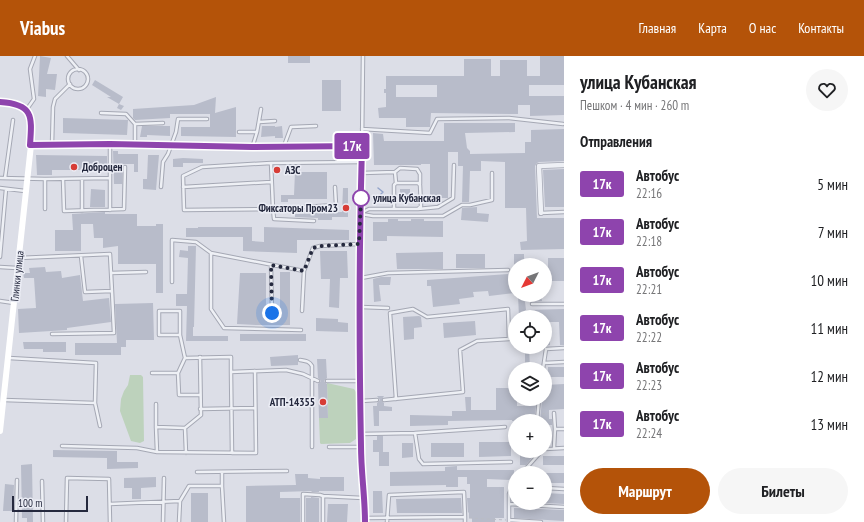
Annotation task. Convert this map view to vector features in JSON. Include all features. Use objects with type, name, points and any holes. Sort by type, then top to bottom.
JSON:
[{"type":"main road","points":[[0,102],[15,104],[26,110]]},
{"type":"main road","name":"Глинки улица","points":[[0,431],[30,145],[32,120],[26,110]]},
{"type":"main road","points":[[30,145],[110,144],[252,147],[362,146],[359,244],[361,402],[360,447],[365,520]]},
{"type":"street","points":[[541,213],[539,166],[564,165]]},
{"type":"lane","points":[[26,110],[34,99],[30,69],[35,56]]},
{"type":"lane","points":[[67,56],[79,70],[83,71],[87,76],[88,82],[81,89],[74,88],[70,84],[68,78],[71,73],[79,70]]},
{"type":"lane","points":[[362,56],[362,146]]},
{"type":"lane","points":[[52,145],[52,107],[54,99],[70,84]]},
{"type":"lane","points":[[252,147],[257,132],[261,109]]},
{"type":"lane","points":[[101,113],[126,114],[135,124],[135,145]]},
{"type":"lane","points":[[362,129],[430,133],[437,119],[510,118],[563,124]]},
{"type":"lane","points":[[161,187],[163,162],[168,154],[176,132],[178,119],[207,119]]},
{"type":"lane","points":[[5,178],[13,120]]},
{"type":"lane","points":[[259,122],[275,121]]},
{"type":"lane","points":[[135,124],[163,123]]},
{"type":"lane","points":[[284,147],[291,127],[316,126]]},
{"type":"lane","points":[[239,132],[257,132]]},
{"type":"lane","points":[[110,144],[110,210]]},
{"type":"lane","points":[[336,187],[336,205],[273,209],[184,210],[183,176],[202,168],[271,163],[361,162]]},
{"type":"lane","points":[[271,163],[274,219],[314,221]]},
{"type":"lane","points":[[360,214],[369,208],[418,209],[438,207],[453,198],[454,165]]},
{"type":"lane","points":[[63,179],[64,211],[124,209],[126,166]]},
{"type":"lane","points":[[362,173],[395,172],[400,168],[417,169],[420,174],[421,206],[418,209]]},
{"type":"lane","points":[[394,209],[394,185],[396,183],[395,172]]},
{"type":"lane","points":[[360,214],[368,216],[443,216],[462,205],[470,205],[492,200],[492,173]]},
{"type":"lane","points":[[0,178],[27,180],[110,178]]},
{"type":"lane","points":[[45,179],[45,209]]},
{"type":"lane","points":[[82,179],[82,211]]},
{"type":"lane","points":[[183,187],[271,182]]},
{"type":"lane","points":[[396,183],[418,183],[420,185]]},
{"type":"lane","points":[[0,188],[26,191]]},
{"type":"lane","points":[[0,257],[6,189]]},
{"type":"lane","points":[[541,213],[564,212]]},
{"type":"lane","points":[[172,282],[172,240],[196,242],[210,253],[304,271]]},
{"type":"lane","points":[[302,311],[304,271],[313,248],[320,246],[359,244]]},
{"type":"lane","points":[[210,253],[212,309],[224,328],[301,330]]},
{"type":"lane","points":[[19,258],[110,254],[114,333],[52,334]]},
{"type":"lane","points":[[81,256],[85,292],[112,290]]},
{"type":"lane","points":[[271,265],[272,313]]},
{"type":"lane","points":[[0,267],[18,268]]},
{"type":"lane","points":[[360,278],[388,273],[508,270]]},
{"type":"lane","points":[[111,273],[146,272]]},
{"type":"lane","points":[[0,301],[14,303]]},
{"type":"lane","points":[[532,304],[564,304]]},
{"type":"lane","points":[[360,307],[388,308]]},
{"type":"lane","points":[[384,400],[396,399],[463,392],[460,350],[477,341],[509,339],[508,309],[427,317],[413,309],[390,313],[396,399]]},
{"type":"lane","points":[[180,335],[159,335],[159,311],[180,311],[180,335],[185,358],[178,373],[179,395],[200,395]]},
{"type":"lane","points":[[544,362],[546,349],[564,348]]},
{"type":"lane","points":[[156,429],[156,427],[185,428],[200,416],[200,357]]},
{"type":"lane","points":[[185,358],[231,357],[232,453]]},
{"type":"lane","points":[[8,358],[96,363],[95,403],[100,426]]},
{"type":"lane","points":[[300,360],[307,361],[312,366],[312,448]]},
{"type":"lane","points":[[552,363],[564,362]]},
{"type":"lane","points":[[231,372],[286,370],[303,374],[318,381]]},
{"type":"lane","points":[[62,446],[136,448],[157,452],[256,453],[255,372]]},
{"type":"lane","points":[[152,373],[178,373]]},
{"type":"lane","points":[[327,381],[360,381]]},
{"type":"lane","points":[[4,400],[95,403]]},
{"type":"lane","points":[[361,402],[377,400]]},
{"type":"lane","points":[[156,404],[157,452]]},
{"type":"lane","points":[[537,414],[538,406]]},
{"type":"lane","points":[[200,409],[255,408]]},
{"type":"lane","points":[[554,413],[554,448],[564,448]]},
{"type":"lane","points":[[361,434],[415,433],[505,427]]},
{"type":"lane","points":[[185,428],[186,453]]},
{"type":"lane","points":[[554,429],[564,429]]},
{"type":"lane","points":[[415,433],[419,459],[423,464],[510,462]]},
{"type":"lane","points":[[329,447],[360,447]]},
{"type":"lane","points":[[528,466],[535,458]]},
{"type":"lane","points":[[197,472],[287,471]]},
{"type":"lane","points":[[222,472],[224,522]]},
{"type":"lane","points":[[66,522],[67,478],[109,479],[110,522]]},
{"type":"lane","points":[[163,522],[164,478]]},
{"type":"lane","points":[[16,480],[16,522]]},
{"type":"lane","points":[[42,481],[43,522]]},
{"type":"lane","points":[[179,522],[180,501],[188,486],[222,486]]},
{"type":"lane","points":[[552,488],[564,489]]},
{"type":"lane","points":[[387,522],[389,495],[464,492],[465,522]]},
{"type":"lane","points":[[303,522],[303,494],[364,499]]},
{"type":"lane","points":[[323,496],[323,522]]},
{"type":"lane","points":[[110,504],[180,501]]},
{"type":"lane","points":[[552,506],[564,507]]},
{"type":"lane","points":[[509,510],[509,521],[541,522]]},
{"type":"lane","points":[[365,520],[387,518],[465,517]]},
{"type":"path","points":[[537,414],[554,413]]},
{"type":"path","points":[[465,517],[509,521]]},
{"type":"green space","points":[[130,375],[141,375],[143,377],[144,441],[140,443],[131,441],[120,411],[121,399],[128,385]]},
{"type":"green space","points":[[327,383],[354,389],[356,392],[356,439],[350,443],[320,443],[319,418],[328,418]]},
{"type":"building","points":[[40,56],[51,58],[47,74],[57,74],[55,90],[46,89],[46,97],[38,96]]},
{"type":"building","points":[[288,56],[310,56],[310,63],[288,63]]},
{"type":"building","points":[[540,56],[564,56],[564,85],[529,85],[529,96],[564,96],[564,115],[530,116],[530,105],[518,105],[518,114],[431,113],[430,127],[406,127],[406,118],[379,118],[378,108],[386,107],[386,93],[384,93],[384,89],[386,89],[386,76],[464,76],[464,59],[491,59],[491,76],[500,76],[500,60],[527,60],[527,76],[540,76]],"holes":[[[396,85],[437,85],[437,97],[396,97]]]},
{"type":"building","points":[[95,80],[123,97],[119,104],[92,85]]},
{"type":"building","points":[[322,80],[341,80],[341,111],[322,111]]},
{"type":"building","points":[[216,97],[215,113],[236,107],[236,137],[181,136],[181,127],[210,127],[210,114],[170,114],[170,118],[135,120],[133,118],[133,109],[194,105]]},
{"type":"building","points":[[119,104],[124,106],[121,110],[117,108]]},
{"type":"building","points":[[63,118],[128,120],[127,135],[63,133]]},
{"type":"building","points":[[444,123],[515,123],[515,132],[465,133],[467,148],[470,151],[470,154],[525,153],[525,142],[531,142],[531,130],[564,129],[564,161],[539,162],[535,166],[537,218],[564,218],[564,249],[521,250],[520,242],[527,241],[526,208],[505,208],[505,162],[481,161],[481,171],[470,171],[469,202],[462,202],[463,166],[458,166],[458,152],[448,152],[448,198],[430,198],[430,164],[374,165],[373,133],[383,134],[384,141],[444,141]]},
{"type":"building","points":[[142,126],[170,126],[170,136],[147,135],[147,137],[140,137]]},
{"type":"building","points":[[262,126],[282,126],[283,138],[275,138],[275,136],[261,137]]},
{"type":"building","points":[[113,151],[118,151],[118,154],[138,154],[138,172],[134,172],[134,164],[123,164],[122,184],[114,184]]},
{"type":"building","points":[[36,155],[107,156],[107,170],[52,170],[52,175],[37,175]]},
{"type":"building","points":[[148,155],[159,155],[156,190],[143,189],[143,179],[147,179]]},
{"type":"building","points":[[173,159],[203,159],[203,163],[183,163],[183,167],[173,167]]},
{"type":"building","points":[[564,169],[564,207],[545,207],[543,170]]},
{"type":"building","points":[[295,172],[327,172],[327,199],[288,199],[288,202],[281,202],[281,195],[294,195]]},
{"type":"building","points":[[343,188],[348,188],[348,217],[332,217],[332,220],[318,220],[318,218],[295,217],[295,214],[342,212]]},
{"type":"building","points":[[91,189],[105,190],[105,207],[90,207]]},
{"type":"building","points":[[400,189],[410,189],[410,199],[400,199]]},
{"type":"building","points":[[477,207],[477,213],[489,214],[488,222],[461,220],[462,208]]},
{"type":"building","points":[[105,212],[105,214],[137,214],[137,226],[156,226],[156,224],[163,224],[163,293],[156,293],[156,264],[118,264],[118,246],[103,248],[103,238],[94,238],[93,224],[81,224],[81,251],[55,251],[55,230],[73,230],[72,214]]},
{"type":"building","points":[[388,219],[398,219],[398,221],[424,219],[424,221],[443,221],[443,237],[387,236],[387,241],[373,241],[373,222],[388,222]]},
{"type":"building","points":[[252,227],[252,241],[264,242],[264,227],[349,230],[349,240],[297,240],[297,253],[243,251],[243,237],[186,237],[186,228]]},
{"type":"building","points":[[188,246],[196,246],[193,336],[228,336],[228,341],[186,341],[187,306],[176,306],[176,294],[187,294],[188,258],[179,257],[180,250],[188,251]]},
{"type":"building","points":[[320,251],[347,251],[348,278],[340,278],[339,308],[329,307],[330,279],[321,279]]},
{"type":"building","points":[[443,252],[443,269],[397,269],[396,253]]},
{"type":"building","points":[[456,254],[485,254],[485,268],[456,268]]},
{"type":"building","points":[[514,254],[524,254],[524,258],[514,258]]},
{"type":"building","points":[[552,258],[564,258],[564,281],[552,281]]},
{"type":"building","points":[[45,267],[46,272],[61,271],[62,278],[80,275],[83,301],[109,298],[111,322],[67,328],[67,330],[19,333],[18,309],[36,308],[34,278],[24,278],[23,273],[30,273],[29,268]]},
{"type":"building","points":[[280,272],[290,272],[290,325],[237,324],[240,273],[266,273],[266,319],[280,319]]},
{"type":"building","points":[[508,274],[508,294],[489,296],[488,291],[473,292],[474,297],[459,299],[460,304],[433,307],[431,286],[427,286],[427,280]]},
{"type":"building","points":[[391,277],[390,285],[379,285],[381,301],[374,302],[373,279]]},
{"type":"building","points":[[518,302],[525,302],[526,310],[519,310]]},
{"type":"building","points":[[153,303],[154,340],[126,340],[126,347],[121,347],[121,355],[75,355],[75,343],[117,343],[115,304]]},
{"type":"building","points":[[564,309],[564,345],[560,345],[559,322],[552,322],[552,310],[526,310]]},
{"type":"building","points":[[403,317],[421,317],[422,327],[414,328],[414,339],[404,340]]},
{"type":"building","points":[[316,318],[338,319],[338,322],[348,323],[348,332],[316,331]]},
{"type":"building","points":[[475,321],[476,335],[444,338],[443,323]]},
{"type":"building","points":[[240,334],[306,334],[306,341],[240,341]]},
{"type":"building","points":[[23,342],[66,342],[66,352],[43,352],[43,349],[24,349]]},
{"type":"building","points":[[525,354],[529,354],[530,362],[525,362]]},
{"type":"building","points":[[298,355],[298,365],[271,366],[270,357]]},
{"type":"building","points":[[317,359],[326,359],[327,378],[324,381],[327,384],[328,418],[319,418],[318,384],[321,381],[318,378]]},
{"type":"building","points":[[552,367],[564,367],[564,377],[552,377]]},
{"type":"building","points":[[564,384],[564,409],[549,410],[549,414],[541,414],[541,406],[552,406],[552,385]]},
{"type":"building","points":[[496,388],[508,388],[508,406],[536,406],[535,414],[508,414],[508,420],[448,421],[448,425],[410,426],[410,415],[452,416],[452,411],[466,411],[465,397],[471,397],[471,410],[496,410]]},
{"type":"building","points":[[377,396],[384,396],[382,401],[384,406],[392,407],[392,411],[379,411],[379,426],[374,426],[373,406],[377,406],[377,403],[380,400]]},
{"type":"building","points":[[377,436],[383,436],[383,452],[389,452],[389,466],[379,466],[379,452],[373,452],[373,440],[377,440]]},
{"type":"building","points":[[479,442],[508,442],[508,456],[479,457]]},
{"type":"building","points":[[402,443],[413,443],[413,457],[402,458]]},
{"type":"building","points":[[431,443],[464,443],[464,457],[431,457]]},
{"type":"building","points":[[53,450],[117,451],[117,462],[138,462],[138,468],[107,469],[107,458],[53,457]]},
{"type":"building","points":[[564,456],[564,465],[543,465],[543,458]]},
{"type":"building","points":[[520,458],[532,458],[526,465],[520,465]]},
{"type":"building","points":[[32,464],[33,522],[27,522],[27,518],[22,518],[21,465]]},
{"type":"building","points":[[457,466],[457,470],[508,470],[508,480],[487,479],[487,487],[504,487],[504,518],[495,518],[495,522],[472,522],[472,518],[469,518],[469,512],[468,513],[467,498],[470,498],[470,484],[467,484],[467,477],[458,477],[458,487],[446,487],[446,485],[390,486],[390,472],[445,471],[445,467]]},
{"type":"building","points":[[552,473],[564,473],[564,483],[552,483]]},
{"type":"building","points":[[295,474],[308,474],[308,478],[320,479],[320,477],[344,477],[344,491],[280,492],[280,498],[300,498],[300,522],[246,522],[246,486],[296,485]]},
{"type":"building","points":[[156,477],[156,487],[141,488],[141,499],[132,499],[132,488],[124,488],[124,478]]},
{"type":"building","points":[[5,484],[14,485],[13,511],[3,511]]},
{"type":"building","points":[[373,491],[382,491],[383,513],[373,513]]},
{"type":"building","points":[[191,493],[208,493],[208,522],[191,522]]},
{"type":"building","points":[[552,493],[564,494],[564,504],[552,503]]},
{"type":"building","points":[[306,498],[319,498],[319,522],[306,522]]},
{"type":"building","points":[[461,498],[462,513],[397,513],[396,499]]},
{"type":"building","points":[[328,504],[348,504],[347,522],[327,522]]},
{"type":"building","points":[[514,510],[564,510],[564,521],[514,518]]},
{"type":"waterway","points":[[378,188],[383,192],[381,194]]},
{"type":"bus line","name":"17к","points":[[0,102],[15,104],[26,110],[32,120],[30,145],[110,144],[252,147],[362,146],[359,244],[361,402],[360,447],[365,522]]},
{"type":"place","name":"Доброцен","points":[[74,167]]},
{"type":"place","name":"АЗС","points":[[277,170]]},
{"type":"place","name":"улица Кубанская","points":[[361,198]]},
{"type":"place","name":"Фиксаторы Пром23","points":[[346,208]]},
{"type":"place","name":"АТП-14355","points":[[323,402]]},
{"type":"route","points":[[272,313],[271,265],[304,271],[313,248],[320,246],[359,244],[361,198]]}]
